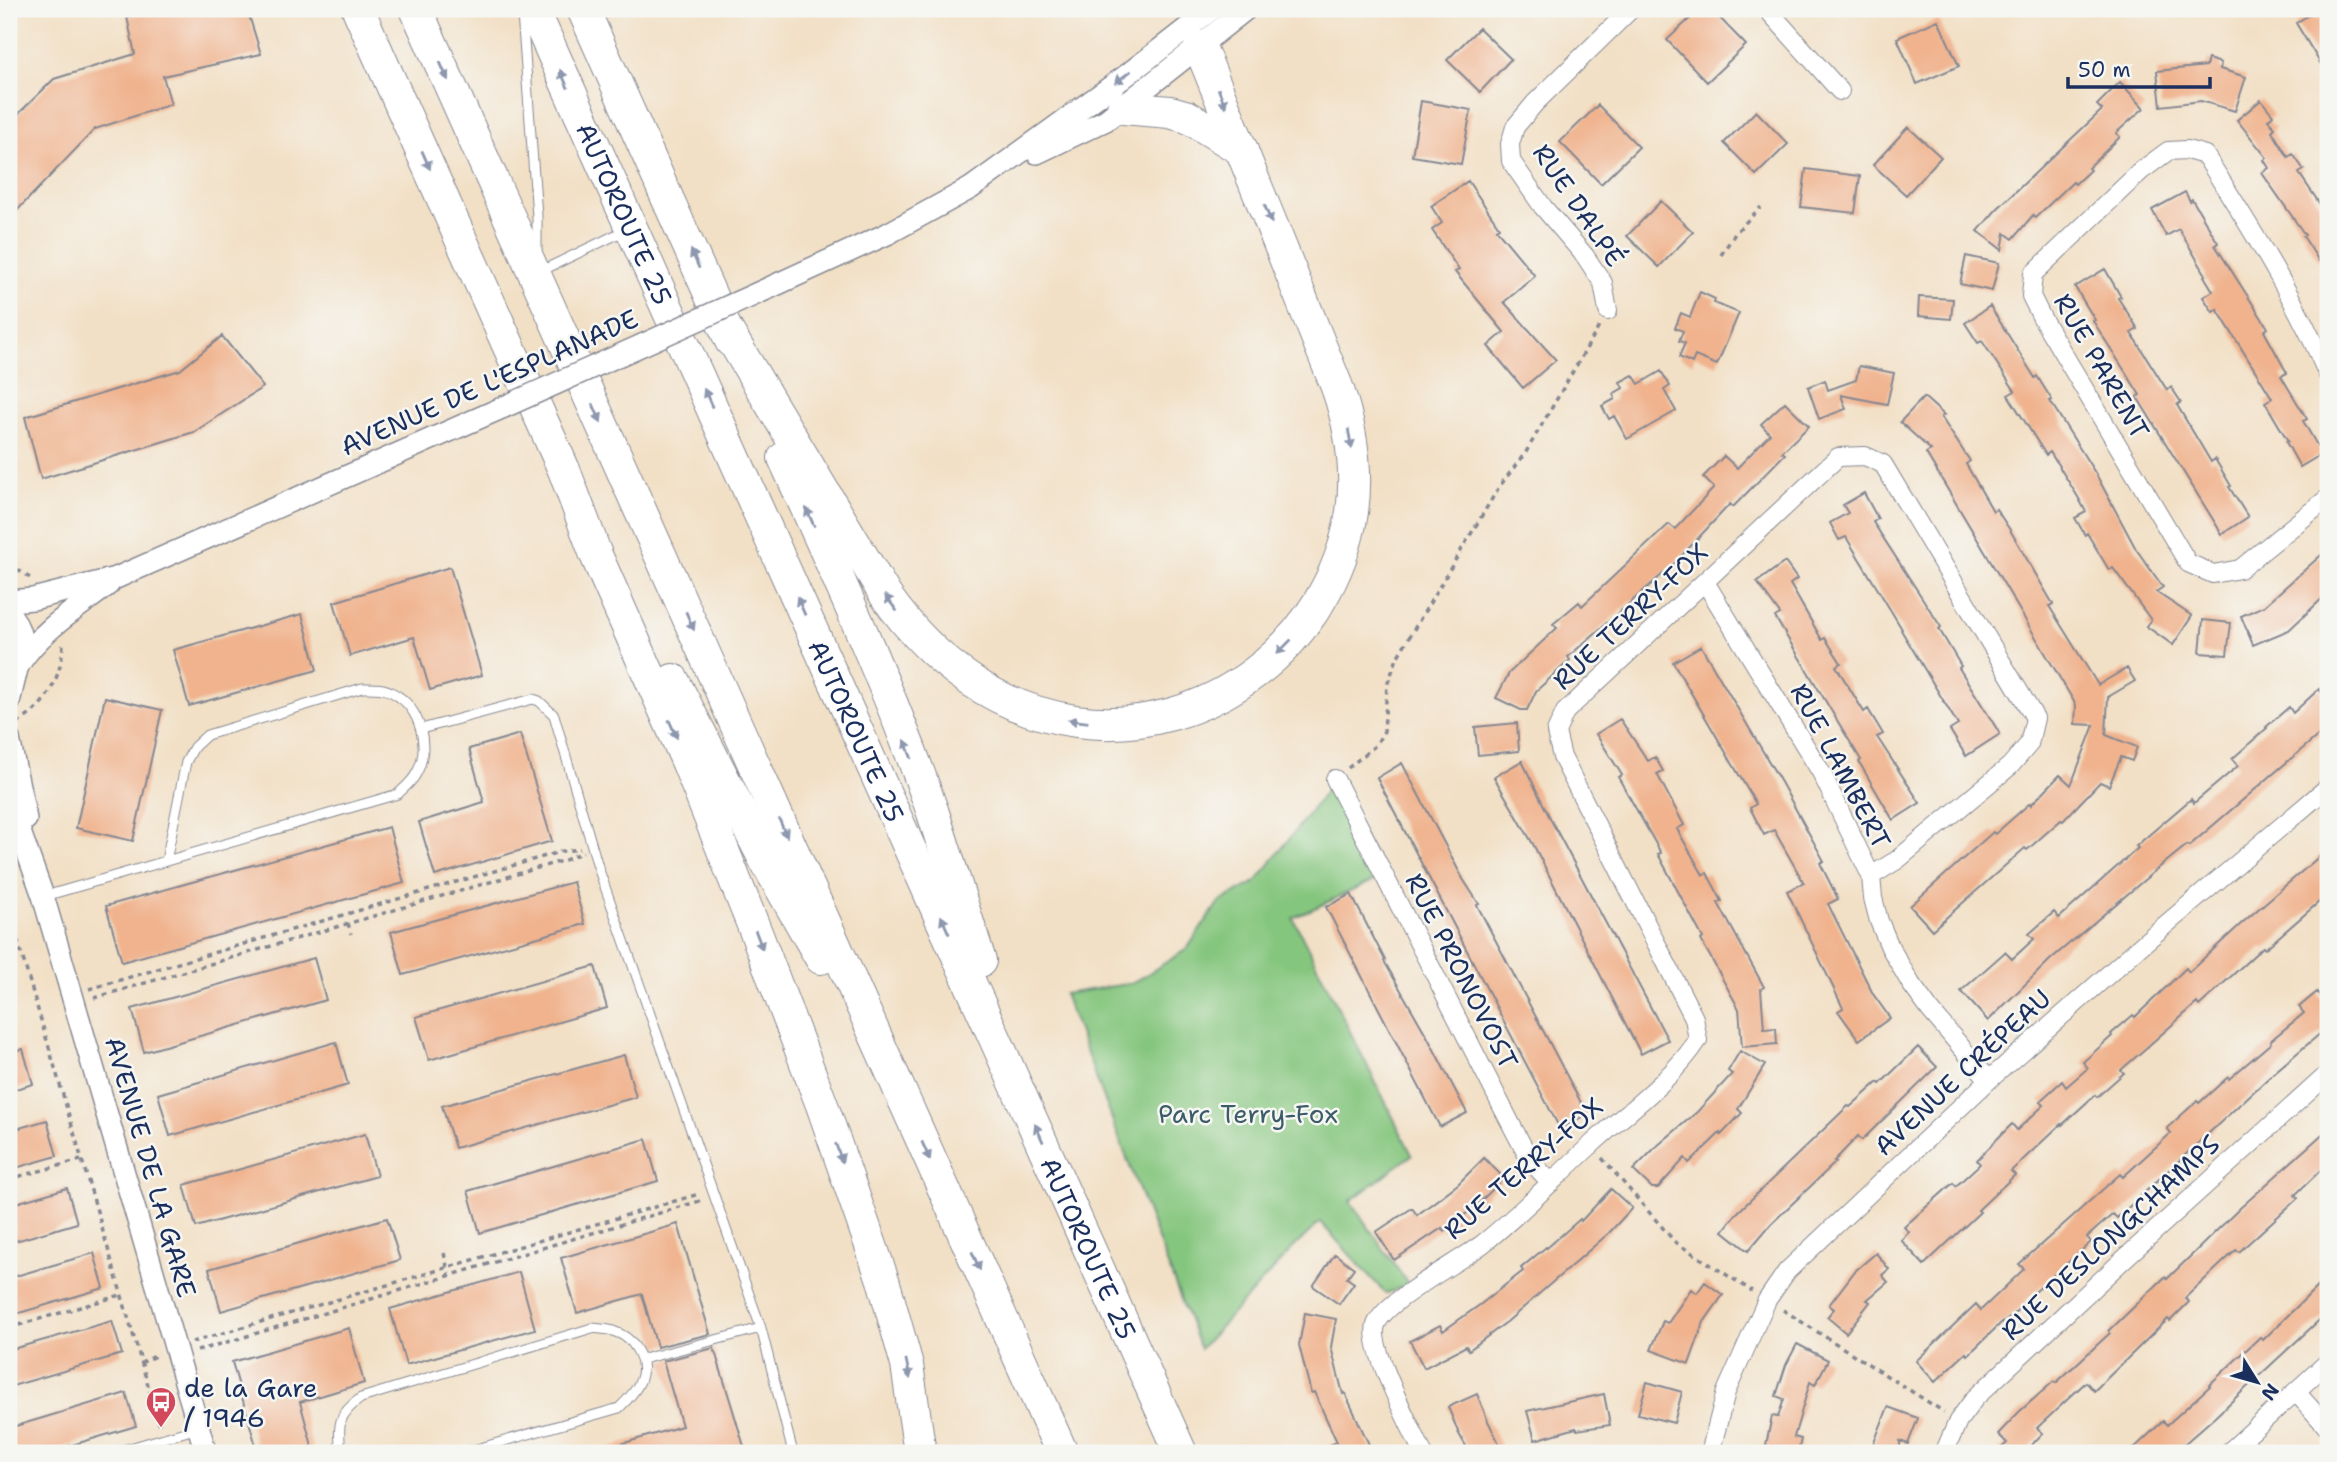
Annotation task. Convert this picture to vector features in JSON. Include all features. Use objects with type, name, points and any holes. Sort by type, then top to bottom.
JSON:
[{"type":"highway","points":[[358,9],[564,470],[596,555],[688,763],[731,868],[856,1198],[902,1342],[913,1391],[920,1453]]},
{"type":"highway","points":[[416,9],[1062,1453]]},
{"type":"highway","name":"AUTOROUTE 25","points":[[533,9],[1181,1453]]},
{"type":"highway","points":[[583,9],[837,575],[902,732],[932,813],[1023,1099]]},
{"type":"highway","points":[[722,322],[878,585],[907,625],[943,660],[972,682],[1022,708],[1053,717],[1085,722],[1115,722],[1145,720],[1178,712],[1211,700],[1248,679],[1296,635],[1317,607],[1331,580],[1342,552],[1352,512],[1353,461],[1342,400],[1193,27]]},
{"type":"highway","points":[[1123,107],[1180,114],[1242,150]]},
{"type":"highway","points":[[564,470],[608,550],[764,858],[905,1103]]},
{"type":"street","name":"AVENUE DE L'ESPLANADE","points":[[9,601],[33,599],[116,578],[887,234],[994,174],[1106,120],[1123,107],[1212,9]]},
{"type":"street","name":"AVENUE DE L'ESPLANADE","points":[[994,174],[1193,27],[1246,9]]},
{"type":"street","name":"RUE DALPÉ","points":[[1608,311],[1603,283],[1585,256],[1543,207],[1511,161],[1510,144],[1515,127],[1535,103],[1631,9]]},
{"type":"street","points":[[1767,9],[1840,91]]},
{"type":"street","name":"RUE PARENT","points":[[2328,375],[2276,270],[2205,155],[2187,150],[2168,151],[2141,171],[2033,274],[2031,296],[2042,318],[2188,563],[2213,575],[2240,569],[2328,498]]},
{"type":"street","name":"RUE TERRY-FOX","points":[[1423,1453],[1376,1349],[1376,1325],[1394,1302],[1484,1243],[1551,1184],[1684,1061],[1698,1040],[1694,1018],[1562,757],[1556,732],[1565,712],[1838,457],[1865,456],[1883,464],[2035,718],[2029,744],[2010,766],[1897,860],[1871,876]]},
{"type":"street","name":"AVENUE DE L'ESPLANADE","points":[[15,671],[29,650],[46,632],[116,578]]},
{"type":"street","name":"RUE LAMBERT","points":[[1705,582],[1821,772],[1871,876],[1879,921],[1911,984],[1989,1080]]},
{"type":"street","points":[[9,612],[23,642],[9,702]]},
{"type":"street","name":"AVENUE DE LA GARE","points":[[14,731],[43,896]]},
{"type":"street","name":"RUE PRONOVOST","points":[[1335,779],[1530,1160],[1551,1184]]},
{"type":"street","name":"AVENUE CRÉPEAU","points":[[1710,1453],[1726,1392],[1768,1300],[1787,1271],[1989,1080],[2144,943],[2328,787]]},
{"type":"street","name":"AVENUE DE LA GARE","points":[[9,801],[43,896],[206,1453]]},
{"type":"street","name":"RUE DESLONGCHAMPS","points":[[1944,1453],[1958,1421],[1975,1398],[2328,1074]]},
{"type":"street","points":[[2228,1453],[2328,1362]]},
{"type":"street","points":[[2296,1392],[2328,1427]]},
{"type":"lane","points":[[522,9],[537,216],[535,274],[631,228]]},
{"type":"lane","points":[[43,896],[398,794],[415,776],[424,747],[421,729],[415,716],[395,694],[379,688],[362,688],[207,735],[194,747],[186,762],[166,860]]},
{"type":"lane","points":[[421,729],[533,699],[540,701],[554,715],[598,870],[761,1328],[793,1453]]},
{"type":"lane","points":[[340,1453],[339,1427],[345,1409],[361,1398],[592,1328],[615,1332],[631,1342],[643,1359],[643,1373],[634,1393],[619,1408],[463,1453]]},
{"type":"lane","points":[[643,1359],[761,1328]]},
{"type":"lane","points":[[113,1453],[198,1428]]},
{"type":"path","points":[[1721,255],[1736,232],[1761,207]]},
{"type":"path","points":[[1335,779],[1376,745],[1384,731],[1387,685],[1398,656],[1499,487],[1526,452],[1608,311]]},
{"type":"path","points":[[9,564],[38,584]]},
{"type":"path","points":[[14,731],[37,709],[52,686],[62,660],[62,634]]},
{"type":"path","points":[[89,989],[562,850]]},
{"type":"path","points":[[92,999],[565,860]]},
{"type":"path","points":[[9,911],[161,1429]]},
{"type":"path","points":[[356,911],[359,920]]},
{"type":"path","points":[[348,923],[351,934]]},
{"type":"path","points":[[1591,1145],[1675,1242],[1754,1292]]},
{"type":"path","points":[[9,1179],[81,1160]]},
{"type":"path","points":[[192,1342],[692,1195]]},
{"type":"path","points":[[195,1351],[695,1203]]},
{"type":"path","points":[[444,1253],[450,1276]]},
{"type":"path","points":[[9,1328],[121,1295]]},
{"type":"path","points":[[1783,1310],[1958,1421]]},
{"type":"green space","name":"Parc Terry-Fox","points":[[1332,783],[1386,875],[1293,918],[1412,1155],[1350,1201],[1408,1284],[1386,1294],[1320,1222],[1200,1349],[1064,994],[1133,983],[1187,949],[1219,902],[1256,882]]},
{"type":"building","points":[[161,9],[247,9],[261,54],[163,76],[171,104],[95,129],[9,219],[9,123],[54,79],[135,54],[127,17]]},
{"type":"building","points":[[1700,9],[1711,9],[1746,45],[1707,82],[1667,40]]},
{"type":"building","points":[[2318,9],[2323,9],[2328,17],[2328,76],[2296,23]]},
{"type":"building","points":[[1938,20],[1959,66],[1917,84],[1897,38]]},
{"type":"building","points":[[1479,28],[1511,59],[1480,92],[1447,60]]},
{"type":"building","points":[[2208,59],[2221,63],[2220,69],[2246,77],[2235,111],[2201,101],[2161,106],[2157,71],[2206,66]]},
{"type":"building","points":[[2120,82],[2144,108],[2116,133],[2120,137],[2088,168],[2090,170],[2075,184],[2073,182],[2035,218],[2033,215],[2013,239],[2005,233],[2002,250],[1978,231],[1996,210],[2102,110],[2097,105]]},
{"type":"building","points":[[2261,100],[2273,115],[2268,120],[2275,128],[2272,131],[2288,157],[2293,154],[2304,170],[2299,173],[2328,216],[2328,255],[2319,261],[2303,236],[2305,235],[2262,173],[2269,168],[2264,160],[2267,158],[2237,120]]},
{"type":"building","points":[[1421,101],[1471,110],[1461,164],[1412,156]]},
{"type":"building","points":[[1598,105],[1639,147],[1601,184],[1560,142]]},
{"type":"building","points":[[1756,111],[1788,144],[1756,175],[1724,143]]},
{"type":"building","points":[[1908,127],[1941,157],[1906,195],[1873,165]]},
{"type":"building","points":[[1806,169],[1860,176],[1855,213],[1801,207]]},
{"type":"building","points":[[1468,181],[1499,227],[1496,229],[1535,276],[1504,302],[1556,360],[1523,388],[1488,346],[1504,332],[1455,272],[1459,270],[1432,230],[1442,223],[1431,206]]},
{"type":"building","points":[[2185,192],[2190,201],[2192,199],[2218,243],[2215,245],[2268,328],[2264,331],[2287,373],[2281,376],[2307,419],[2303,421],[2322,454],[2300,467],[2265,402],[2272,398],[2217,309],[2213,312],[2203,297],[2213,291],[2204,276],[2206,275],[2179,229],[2166,236],[2152,210]]},
{"type":"building","points":[[1661,201],[1693,232],[1659,267],[1627,236]]},
{"type":"building","points":[[1966,256],[1999,263],[1992,291],[1960,284]]},
{"type":"building","points":[[2105,269],[2121,297],[2118,298],[2138,329],[2131,333],[2167,390],[2171,387],[2181,402],[2177,405],[2211,462],[2215,459],[2248,517],[2222,534],[2137,397],[2140,395],[2093,321],[2095,320],[2075,287]]},
{"type":"building","points":[[1700,292],[1715,299],[1714,303],[1739,313],[1717,365],[1695,356],[1692,363],[1679,357],[1685,343],[1679,341],[1683,331],[1675,328],[1681,313],[1690,317]]},
{"type":"building","points":[[1919,297],[1953,299],[1951,319],[1918,316]]},
{"type":"building","points":[[1990,306],[2052,400],[2050,401],[2097,476],[2136,549],[2163,587],[2156,592],[2192,616],[2173,645],[2146,626],[2151,620],[2113,568],[2109,570],[2087,533],[2085,535],[2075,518],[2086,512],[2078,497],[2050,452],[2046,455],[2008,395],[2015,391],[1982,341],[1978,343],[1965,323]]},
{"type":"building","points":[[222,336],[263,387],[194,432],[41,479],[25,417],[180,370]]},
{"type":"building","points":[[1859,366],[1894,373],[1887,404],[1841,395],[1846,409],[1819,419],[1808,387],[1825,380],[1828,390],[1856,380]]},
{"type":"building","points":[[1661,371],[1670,386],[1664,390],[1676,411],[1627,439],[1614,416],[1609,419],[1602,406],[1615,399],[1613,394],[1623,388],[1620,382],[1633,375],[1639,384]]},
{"type":"building","points":[[1924,397],[1944,415],[1941,417],[1970,461],[1966,464],[1993,511],[1996,509],[2010,530],[2053,604],[2049,606],[2098,685],[2127,668],[2135,681],[2108,697],[2106,735],[2137,747],[2132,761],[2121,757],[2109,786],[2100,782],[2063,821],[2027,850],[2025,848],[1932,930],[1910,906],[1993,832],[1995,834],[2030,803],[2031,805],[2060,775],[2071,785],[2094,725],[2075,724],[2076,705],[1926,453],[1931,450],[1900,422]]},
{"type":"building","points":[[1785,402],[1809,426],[1782,452],[1785,454],[1733,507],[1730,504],[1672,566],[1568,657],[1570,660],[1536,691],[1527,710],[1521,710],[1496,698],[1509,673],[1557,628],[1553,624],[1579,602],[1582,606],[1669,524],[1675,529],[1714,488],[1703,477],[1724,456],[1737,468],[1770,434],[1761,424]]},
{"type":"building","points":[[1864,493],[1878,519],[1873,522],[1941,627],[1939,629],[1961,666],[1959,668],[2000,734],[1966,756],[1950,730],[1958,725],[1902,629],[1846,537],[1839,540],[1830,523],[1848,513],[1843,505]]},
{"type":"building","points":[[2328,549],[2328,593],[2289,630],[2253,645],[2241,616],[2264,606]]},
{"type":"building","points":[[1785,562],[1797,579],[1790,584],[1822,640],[1825,638],[1841,663],[1836,666],[1864,712],[1868,709],[1883,734],[1877,737],[1920,803],[1893,820],[1859,762],[1861,760],[1775,617],[1780,614],[1757,582]]},
{"type":"building","points":[[450,567],[482,675],[430,690],[414,637],[350,656],[334,602]]},
{"type":"building","points":[[302,614],[317,670],[189,706],[173,650]]},
{"type":"building","points":[[2203,620],[2231,623],[2227,655],[2200,653]]},
{"type":"building","points":[[1701,646],[1824,861],[1820,863],[1838,899],[1828,904],[1873,994],[1890,1018],[1859,1040],[1838,1011],[1843,1008],[1787,891],[1804,883],[1774,830],[1764,835],[1750,808],[1756,804],[1673,662]]},
{"type":"building","points":[[2319,689],[2328,699],[2328,727],[2051,959],[1988,1021],[1961,991],[2005,952],[2012,959],[2034,939],[2029,934],[2054,912],[2059,918],[2191,799],[2194,803],[2238,766],[2232,759],[2266,727],[2289,707],[2293,713]]},
{"type":"building","points":[[105,697],[162,710],[133,841],[76,828]]},
{"type":"building","points":[[1620,719],[1648,761],[1655,757],[1663,771],[1657,774],[1684,825],[1677,829],[1703,875],[1707,873],[1722,901],[1718,903],[1764,987],[1761,989],[1764,1029],[1776,1028],[1777,1044],[1742,1047],[1739,1009],[1658,854],[1661,853],[1618,777],[1622,775],[1596,734]]},
{"type":"building","points":[[1517,723],[1519,751],[1478,755],[1475,727]]},
{"type":"building","points":[[520,734],[552,841],[435,876],[419,822],[484,802],[469,749]]},
{"type":"building","points":[[1522,761],[1668,1040],[1641,1054],[1533,844],[1494,777]]},
{"type":"building","points":[[1402,763],[1479,904],[1477,905],[1587,1114],[1560,1129],[1377,778]]},
{"type":"building","points":[[389,827],[404,883],[122,962],[106,906]]},
{"type":"building","points":[[2328,849],[2328,894],[2265,949],[2263,947],[2199,1006],[2197,1003],[2121,1070],[2124,1073],[2097,1097],[2095,1095],[2061,1124],[2011,1171],[2015,1175],[1978,1210],[1980,1212],[1924,1265],[1901,1240],[1909,1232],[1904,1227],[1953,1183],[1956,1186],[1980,1164],[1977,1160],[2012,1124],[2017,1130],[2044,1105],[2040,1101],[2062,1081],[2066,1087],[2088,1068],[2083,1062],[2112,1036],[2111,1034],[2133,1015],[2135,1017],[2186,968],[2189,972]]},
{"type":"building","points":[[573,882],[585,924],[403,975],[391,932]]},
{"type":"building","points":[[1351,894],[1384,961],[1467,1113],[1440,1127],[1326,907]]},
{"type":"building","points":[[314,958],[326,1000],[144,1052],[132,1009]]},
{"type":"building","points":[[595,966],[607,1008],[429,1060],[416,1017]]},
{"type":"building","points":[[2317,992],[2328,1006],[2328,1027],[2276,1071],[2117,1218],[2113,1214],[2087,1237],[2091,1242],[2004,1323],[1935,1382],[1916,1361],[1976,1304],[1981,1310],[2024,1269],[2019,1264],[2120,1174],[2123,1177],[2171,1133],[2167,1128],[2197,1101],[2199,1103],[2228,1077],[2229,1079],[2304,1013],[2299,1007]]},
{"type":"building","points":[[336,1042],[348,1085],[170,1136],[158,1094]]},
{"type":"building","points":[[1918,1047],[1937,1067],[1862,1140],[1858,1136],[1748,1251],[1723,1231],[1737,1213],[1848,1106],[1878,1082],[1880,1084]]},
{"type":"building","points":[[23,1049],[33,1084],[9,1091],[9,1053]]},
{"type":"building","points":[[1740,1051],[1765,1065],[1738,1109],[1742,1113],[1689,1163],[1685,1158],[1658,1188],[1652,1188],[1633,1170],[1697,1112],[1732,1074],[1728,1071]]},
{"type":"building","points":[[624,1055],[636,1097],[455,1148],[442,1106]]},
{"type":"building","points":[[47,1120],[57,1156],[9,1170],[9,1131]]},
{"type":"building","points":[[2328,1129],[2328,1163],[2295,1195],[2298,1198],[2239,1252],[2236,1250],[2185,1298],[2189,1302],[2094,1391],[2086,1382],[2037,1428],[2043,1433],[2024,1453],[1996,1453],[2007,1443],[1998,1434],[2019,1412],[2054,1381],[2056,1383],[2165,1277],[2167,1279],[2239,1209]]},
{"type":"building","points":[[365,1134],[377,1176],[196,1227],[184,1185]]},
{"type":"building","points":[[646,1139],[658,1181],[480,1233],[468,1191]]},
{"type":"building","points":[[1484,1158],[1504,1178],[1476,1206],[1444,1231],[1442,1228],[1394,1260],[1376,1232],[1412,1208],[1417,1215],[1458,1184]]},
{"type":"building","points":[[67,1188],[77,1223],[9,1243],[9,1205]]},
{"type":"building","points":[[1611,1189],[1632,1208],[1609,1233],[1508,1321],[1469,1350],[1466,1346],[1424,1368],[1410,1341],[1440,1325],[1443,1331],[1481,1304],[1523,1271],[1521,1268],[1546,1247],[1580,1219],[1581,1221]]},
{"type":"building","points":[[387,1218],[400,1260],[221,1311],[209,1269]]},
{"type":"building","points":[[678,1224],[710,1334],[657,1347],[642,1294],[577,1313],[561,1258]]},
{"type":"building","points":[[94,1253],[104,1288],[9,1316],[9,1278]]},
{"type":"building","points":[[1876,1253],[1889,1269],[1882,1275],[1888,1282],[1867,1300],[1870,1302],[1846,1333],[1827,1317],[1834,1309],[1829,1305],[1855,1271]]},
{"type":"building","points":[[1335,1254],[1354,1268],[1347,1278],[1354,1283],[1339,1304],[1313,1286]]},
{"type":"building","points":[[519,1272],[535,1329],[406,1365],[390,1309]]},
{"type":"building","points":[[2328,1276],[2328,1312],[2217,1415],[2174,1453],[2129,1453],[2163,1421],[2167,1425],[2260,1337],[2263,1340]]},
{"type":"building","points":[[1705,1282],[1723,1295],[1704,1322],[1689,1364],[1651,1350],[1663,1321],[1668,1323],[1691,1289],[1697,1293]]},
{"type":"building","points":[[1305,1313],[1336,1319],[1331,1347],[1343,1394],[1345,1393],[1373,1453],[1312,1453],[1337,1442],[1314,1392],[1311,1393],[1299,1345]]},
{"type":"building","points":[[112,1321],[122,1354],[9,1387],[9,1350]]},
{"type":"building","points":[[349,1328],[364,1383],[300,1402],[314,1453],[258,1453],[232,1362]]},
{"type":"building","points":[[1797,1344],[1828,1360],[1815,1385],[1810,1382],[1794,1437],[1801,1439],[1798,1453],[1765,1450],[1772,1416],[1778,1417],[1784,1399],[1776,1396],[1786,1365]]},
{"type":"building","points":[[714,1348],[746,1453],[605,1453],[604,1449],[682,1426],[663,1361]]},
{"type":"building","points":[[1647,1382],[1682,1392],[1674,1423],[1638,1414]]},
{"type":"building","points":[[126,1393],[136,1426],[45,1453],[9,1453],[9,1428]]},
{"type":"building","points":[[1477,1394],[1504,1453],[1470,1453],[1459,1434],[1448,1407]]},
{"type":"building","points":[[1604,1394],[1610,1425],[1576,1428],[1535,1440],[1527,1411]]},
{"type":"building","points":[[1888,1407],[1918,1418],[1908,1444],[1900,1441],[1900,1453],[1870,1453]]},
{"type":"place","name":"de la Gare / 1946","points":[[161,1429]]}]
